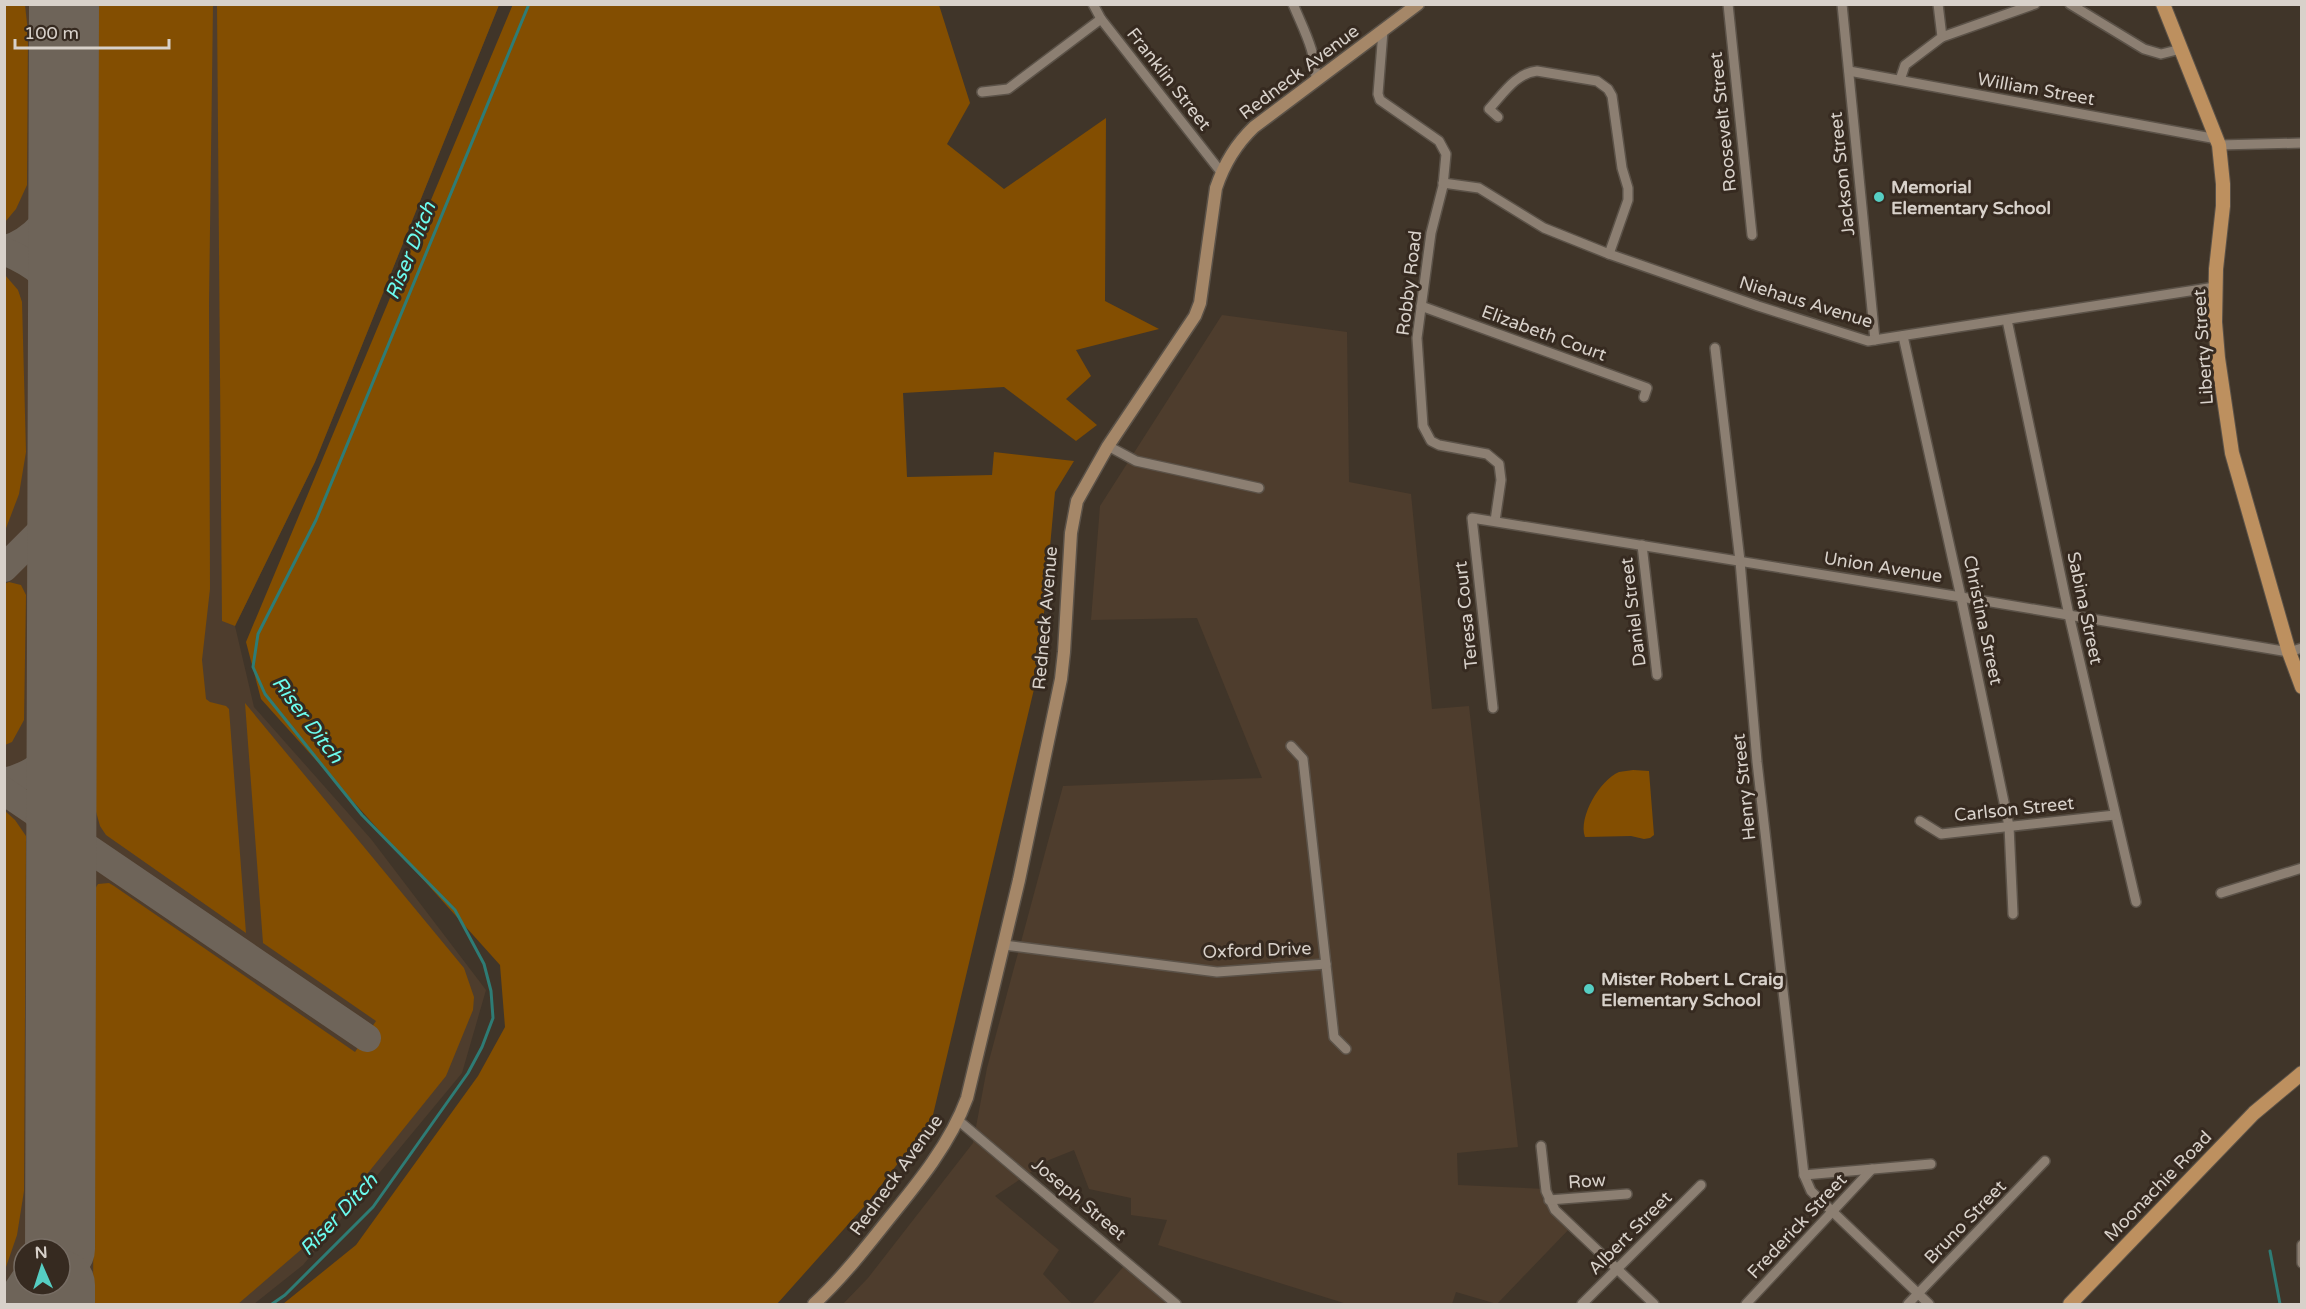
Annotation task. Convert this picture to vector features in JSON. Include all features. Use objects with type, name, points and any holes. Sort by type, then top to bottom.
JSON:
[{"type":"main road","name":"Liberty Street","points":[[2163,4],[2218,142],[2223,184],[2215,287],[2218,358],[2232,453],[2295,650],[2301,687]]},
{"type":"main road","name":"Moonachie Road","points":[[2070,1305],[2221,1146],[2301,1073]]},
{"type":"street","name":"Franklin Street","points":[[1093,4],[1101,19],[1221,172]]},
{"type":"street","points":[[1293,4],[1313,51],[1316,63],[1316,82]]},
{"type":"street","name":"Redneck Avenue","points":[[814,1305],[854,1262],[914,1188],[959,1121],[967,1098],[1004,945],[1061,679],[1073,517],[1084,487],[1108,446],[1195,316],[1200,303],[1216,188],[1221,172],[1232,152],[1254,127],[1383,31],[1403,10],[1418,4]]},
{"type":"street","name":"Roosevelt Street","points":[[1728,4],[1752,235]]},
{"type":"street","name":"Jackson Street","points":[[1842,4],[1875,340]]},
{"type":"street","points":[[1938,4],[1942,37]]},
{"type":"street","points":[[1900,80],[1905,65],[1942,37],[2035,4]]},
{"type":"street","points":[[2070,4],[2144,49],[2161,54],[2181,49]]},
{"type":"street","points":[[982,92],[1008,89],[1101,19]]},
{"type":"street","name":"Robby Road","points":[[1383,31],[1378,94],[1380,100],[1384,105],[1439,141],[1446,154],[1443,183],[1431,233],[1417,338],[1423,426],[1431,441],[1439,446],[1487,454],[1499,464],[1501,480],[1495,521]]},
{"type":"street","points":[[1498,117],[1489,110],[1521,75],[1529,72],[1538,70],[1597,81],[1608,88],[1612,96],[1622,168],[1628,188],[1628,200],[1609,254]]},
{"type":"street","name":"William Street","points":[[1849,71],[2218,142],[2301,143]]},
{"type":"street","name":"Niehaus Avenue","points":[[1443,183],[1479,188],[1544,228],[1609,254],[1769,310],[1868,341],[2215,287]]},
{"type":"street","name":"Elizabeth Court","points":[[1421,306],[1647,388],[1644,397]]},
{"type":"street","name":"Sabina Street","points":[[2007,320],[2069,615],[2136,902]]},
{"type":"street","name":"Christina Street","points":[[1904,336],[2009,826],[2013,914]]},
{"type":"street","name":"Henry Street","points":[[1715,348],[1740,561],[1757,762],[1804,1175],[1811,1191],[1929,1305]]},
{"type":"street","points":[[1108,446],[1136,461],[1259,488]]},
{"type":"street","name":"Union Avenue","points":[[1472,518],[2295,650]]},
{"type":"street","name":"Teresa Court","points":[[1472,518],[1493,708]]},
{"type":"street","name":"Daniel Street","points":[[1642,545],[1657,675]]},
{"type":"street","name":"Oxford Drive","points":[[1004,945],[1217,972],[1326,964],[1303,759],[1291,746]]},
{"type":"street","name":"Carlson Street","points":[[1920,821],[1941,834],[2115,815]]},
{"type":"street","points":[[2221,893],[2301,868]]},
{"type":"street","points":[[1326,964],[1334,1037],[1346,1049]]},
{"type":"street","name":"Joseph Street","points":[[959,1121],[1176,1305]]},
{"type":"street","points":[[1541,1146],[1549,1200],[1560,1216],[1654,1305]]},
{"type":"street","name":"Bruno Street","points":[[1908,1305],[2045,1161]]},
{"type":"street","points":[[1804,1175],[1931,1164]]},
{"type":"street","name":"Frederick Street","points":[[1746,1305],[1872,1169]]},
{"type":"street","name":"Albert Street","points":[[1582,1305],[1701,1185]]},
{"type":"street","name":"Row","points":[[1549,1200],[1627,1194]]},
{"type":"street","points":[[2301,1245],[2301,1263]]},
{"type":"shaded area","points":[[5,4],[25,5],[28,32],[27,185],[16,209],[5,222]]},
{"type":"shaded area","points":[[513,4],[939,5],[970,103],[947,144],[1004,189],[1106,118],[1105,301],[1159,329],[1076,350],[1091,376],[1066,399],[1097,425],[1076,441],[1004,387],[903,393],[907,477],[992,475],[994,452],[1074,461],[1055,492],[1039,668],[932,1119],[869,1201],[777,1304],[283,1304],[356,1245],[478,1076],[505,1027],[500,965],[261,699],[246,642]]},
{"type":"shaded area","points":[[5,5],[499,5],[315,462],[235,626],[254,707],[371,839],[486,990],[462,1073],[303,1265],[254,1304],[5,1304]]},
{"type":"shaded area","points":[[98,5],[213,5],[209,304],[210,589],[202,660],[206,699],[229,709],[246,933],[106,835],[100,826],[95,808]]},
{"type":"shaded area","points":[[217,5],[499,5],[315,462],[235,626],[222,621]]},
{"type":"shaded area","points":[[5,275],[18,290],[22,302],[26,452],[19,494],[5,531]]},
{"type":"shaded area","points":[[1222,315],[1347,332],[1349,482],[1411,494],[1432,709],[1469,706],[1518,1147],[1457,1153],[1458,1185],[1546,1189],[1572,1226],[1497,1304],[1456,1292],[1452,1304],[1347,1304],[1158,1245],[1167,1220],[1131,1215],[1131,1198],[1089,1189],[1074,1150],[1049,1160],[995,1196],[1059,1250],[1043,1274],[1072,1304],[843,1304],[868,1278],[973,1143],[987,1068],[1063,786],[1262,778],[1197,618],[1091,620],[1100,506]]},
{"type":"shaded area","points":[[9,582],[21,585],[26,595],[24,720],[12,742],[5,745],[4,584]]},
{"type":"shaded area","points":[[245,703],[464,968],[474,997],[473,1010],[446,1076],[318,1235],[238,1304],[93,1304],[95,889],[98,884],[109,883],[114,886],[355,1052],[376,1021],[263,943]]},
{"type":"shaded area","points":[[1649,771],[1654,835],[1644,839],[1631,836],[1585,837],[1585,820],[1598,791],[1612,776],[1619,772]]},
{"type":"shaded area","points":[[5,811],[15,820],[26,836],[24,1191],[17,1235],[12,1237],[12,1250],[5,1270]]},
{"type":"shaded area","points":[[1129,1260],[1181,1304],[1092,1304]]},
{"type":"waterway","name":"Riser Ditch","points":[[272,1304],[285,1295],[373,1207],[468,1073],[482,1047],[493,1018],[491,991],[484,964],[455,910],[362,815],[265,694],[253,667],[258,634],[316,520],[529,4]]},
{"type":"waterway","points":[[2270,1251],[2280,1304]]},
{"type":"taxiway","points":[[63,4],[64,8]]},
{"type":"taxiway","points":[[4,250],[25,240],[42,226],[64,187]]},
{"type":"taxiway","points":[[4,251],[35,267],[42,274],[53,289],[63,312]]},
{"type":"taxiway","points":[[4,568],[62,510]]},
{"type":"taxiway","points":[[4,782],[28,773],[44,761],[55,743],[62,720]]},
{"type":"taxiway","points":[[4,791],[367,1038]]},
{"type":"taxiway","points":[[39,817],[52,836],[61,874]]},
{"type":"taxiway","points":[[44,1237],[54,1204],[60,1163]]},
{"type":"taxiway","points":[[8,1304],[13,1297]]},
{"type":"runway","points":[[60,1237],[64,4]]},
{"type":"runway","points":[[60,1297],[60,1304]]},
{"type":"place","name":"Memorial Elementary School","points":[[1879,197]]},
{"type":"place","name":"Mister Robert L Craig Elementary School","points":[[1589,989]]}]
